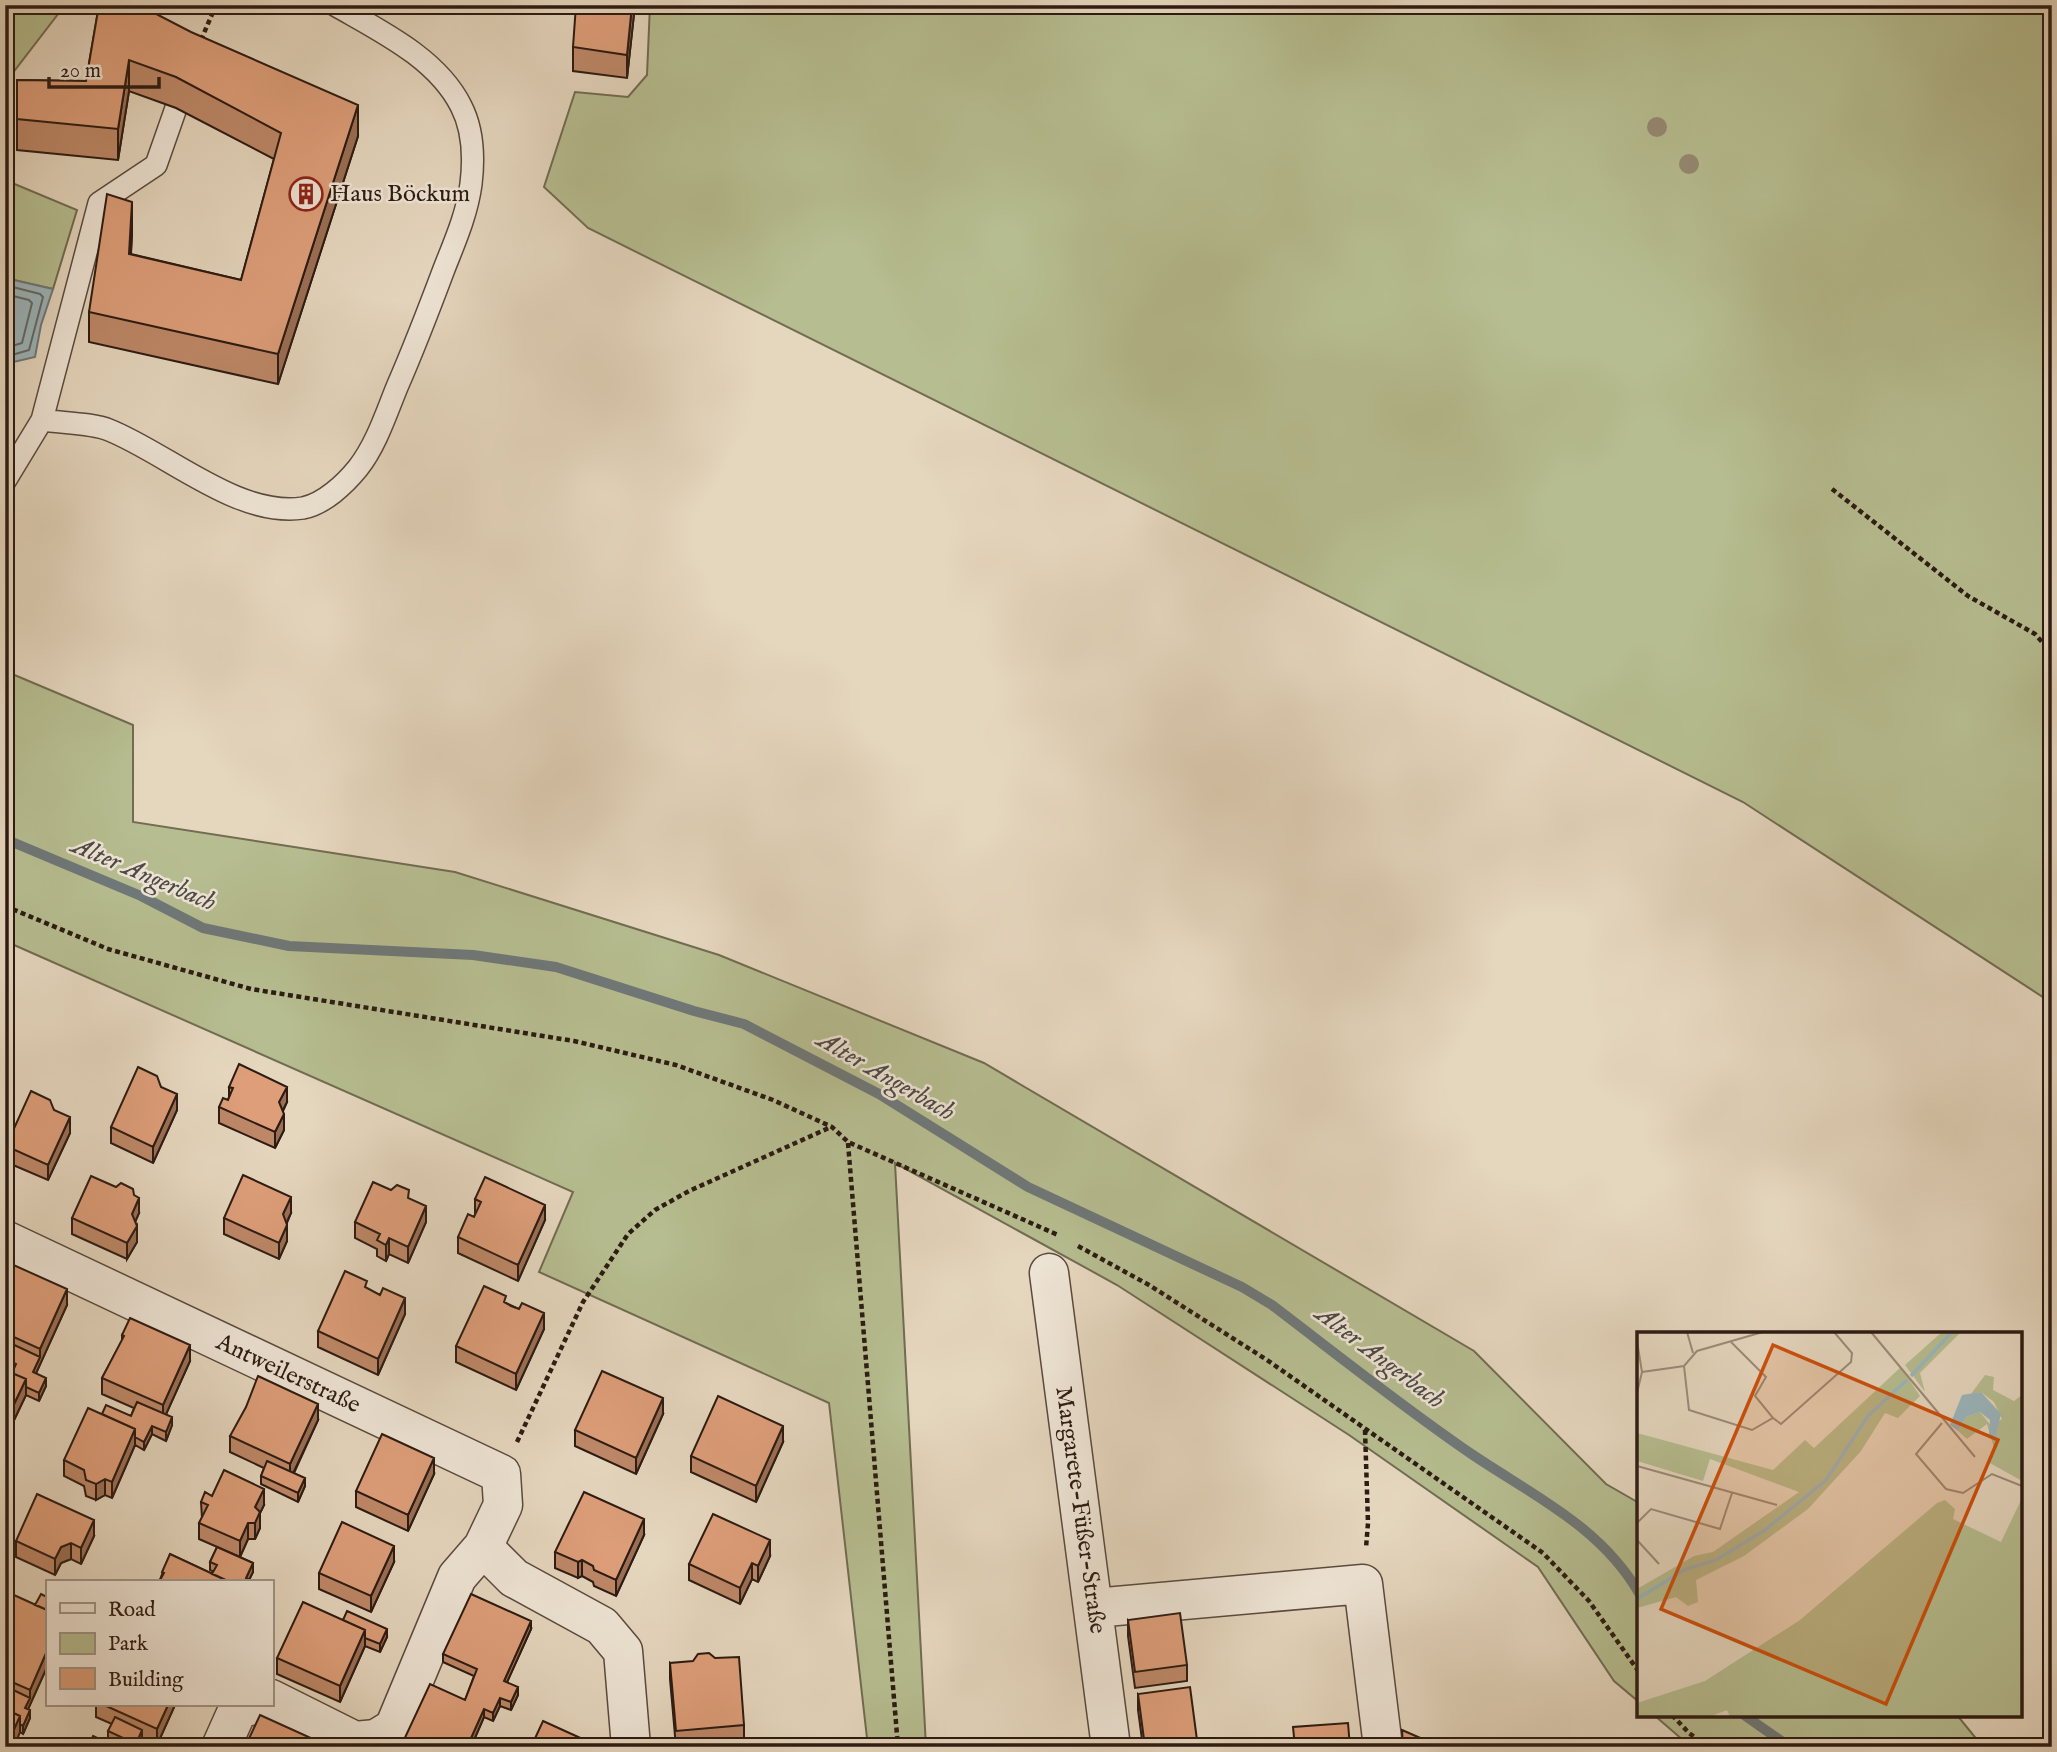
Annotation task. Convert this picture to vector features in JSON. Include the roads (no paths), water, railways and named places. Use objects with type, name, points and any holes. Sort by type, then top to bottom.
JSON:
[{"type":"street","name":"Antweilerstraße","points":[[5,1240],[501,1474],[503,1505],[482,1547]]},
{"type":"street","name":"Margarete-Füßer-Straße","points":[[1049,1273],[1111,1747]]},
{"type":"street","points":[[273,1700],[355,1741],[376,1739],[394,1728],[457,1577],[482,1547],[514,1578],[602,1626],[623,1651],[631,1747]]},
{"type":"street","points":[[1094,1608],[1363,1584],[1383,1747]]},
{"type":"street","points":[[221,1747],[238,1710],[251,1706]]},
{"type":"lane","points":[[42,420],[107,429],[220,488],[251,502],[277,508],[304,508],[323,500],[358,468],[370,449],[406,366],[460,228],[471,183],[473,145],[462,107],[444,82],[423,60],[335,5]]},
{"type":"lane","points":[[5,481],[42,420],[99,203],[156,165],[176,108]]},
{"type":"water","points":[[5,278],[53,289],[41,325],[35,357],[5,364]]},
{"type":"waterway","name":"Alter Angerbach","points":[[5,839],[141,896],[203,928],[289,946],[473,955],[556,967],[744,1024],[879,1094],[1028,1187],[1242,1287],[1272,1305],[1422,1419],[1586,1531],[1606,1549],[1637,1590]]},
{"type":"waterway","name":"Alter Angerbach","points":[[1747,1717],[1790,1747]]},
{"type":"place","name":"Haus Böckum","points":[[306,194]]}]
